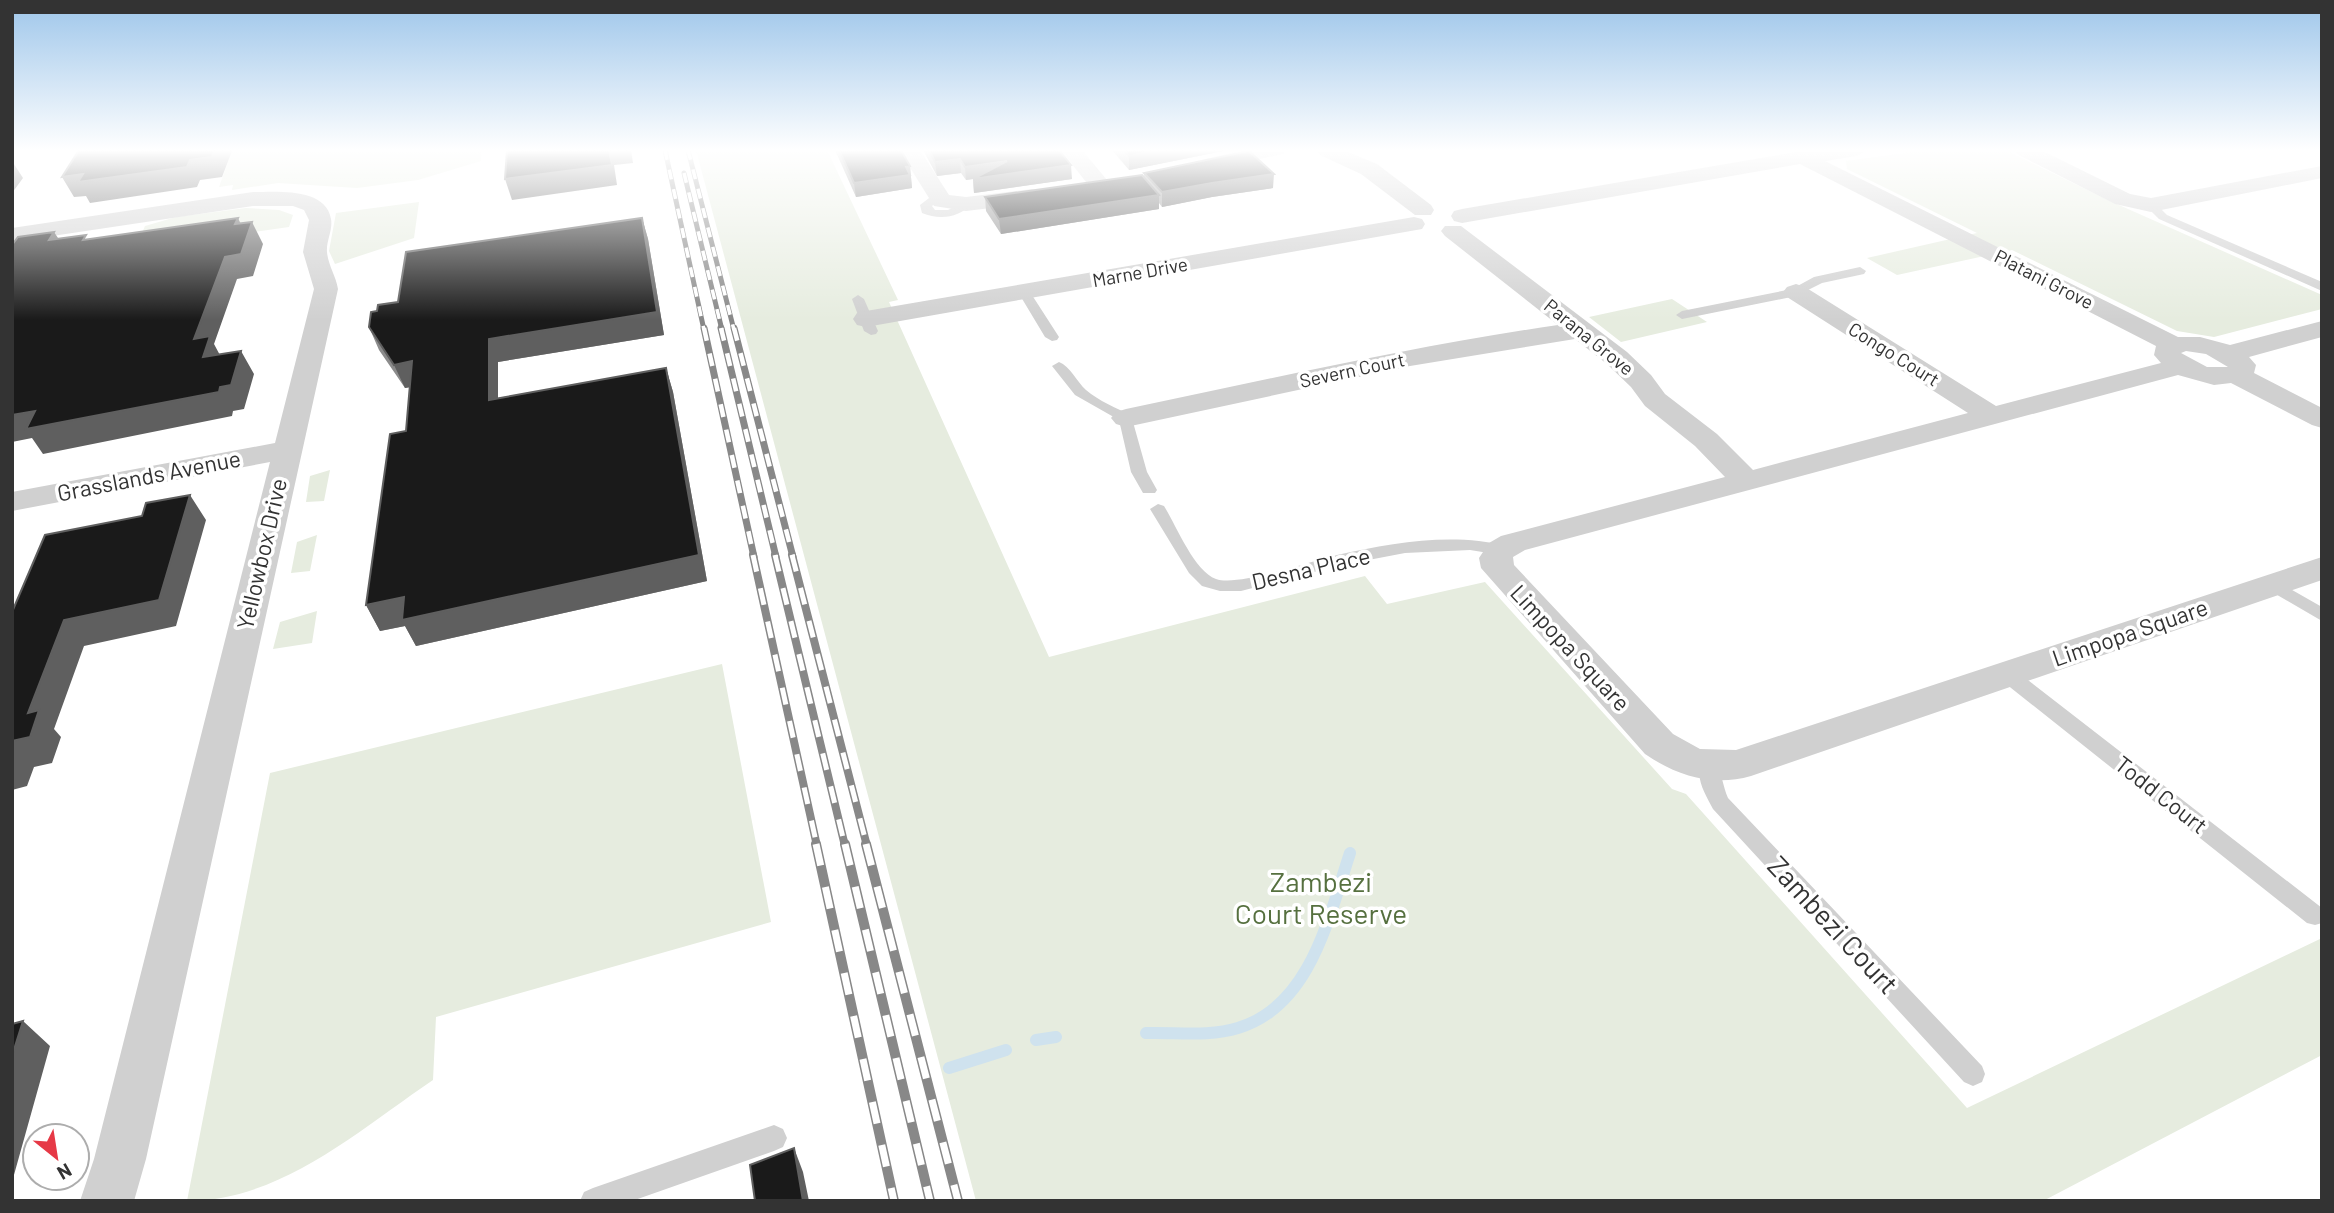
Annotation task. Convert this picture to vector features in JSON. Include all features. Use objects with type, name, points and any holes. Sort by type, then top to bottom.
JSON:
[{"type":"street","name":"Yellowbox Drive","points":[[12,235],[208,207]]},
{"type":"street","name":"Yellowbox Drive","points":[[107,1201],[120,1158],[326,289],[324,275],[314,251],[320,218],[317,210],[309,207]]},
{"type":"street","points":[[1407,207],[1418,217],[1440,209],[1458,224],[1547,207]]},
{"type":"street","name":"Platani Grove","points":[[1896,207],[2178,355]]},
{"type":"street","name":"Marne Drive","points":[[865,316],[1024,292],[1418,217]]},
{"type":"street","name":"Parana Grove","points":[[1458,224],[1617,358],[1641,381],[1655,400],[1706,440],[1746,481]]},
{"type":"street","name":"Congo Court","points":[[1796,292],[1992,416]]},
{"type":"street","points":[[2231,365],[2322,329]]},
{"type":"street","name":"Severn Court","points":[[1126,418],[1413,357],[1496,341],[1581,330]]},
{"type":"street","points":[[1501,550],[1513,543],[1992,416],[2178,355],[2196,344],[2322,419]]},
{"type":"street","name":"Grasslands Avenue","points":[[12,502],[286,450]]},
{"type":"street","name":"Limpopa Square","points":[[1501,550],[1496,558],[1505,578],[1659,744],[1682,760],[1709,768],[1737,765],[2322,568]]},
{"type":"lane","points":[[2153,207],[2163,217],[2322,287]]},
{"type":"lane","points":[[1682,315],[1796,292],[1818,280],[1860,271]]},
{"type":"lane","points":[[1024,292],[1052,337]]},
{"type":"lane","points":[[1059,366],[1072,387],[1085,398],[1126,418],[1139,472],[1149,489]]},
{"type":"lane","name":"Desna Place","points":[[1158,509],[1196,570],[1207,581],[1225,586],[1241,585],[1392,550],[1439,543],[1465,543],[1501,550]]},
{"type":"lane","points":[[2273,585],[2322,615]]},
{"type":"lane","name":"Todd Court","points":[[2008,675],[2315,916]]},
{"type":"lane","name":"Zambezi Court","points":[[1709,768],[1710,781],[1720,803],[1973,1074]]},
{"type":"lane","points":[[593,1201],[774,1138]]},
{"type":"green space","points":[[384,207],[418,207],[414,238],[335,264],[329,251],[336,213]]},
{"type":"green space","name":"Zambezi Court Reserve","points":[[711,207],[854,207],[898,300],[889,302],[1049,657],[1365,576],[1387,604],[1485,582],[1672,789],[1686,794],[1967,1108],[2322,938],[2322,1055],[2043,1201],[976,1201]]},
{"type":"green space","points":[[1923,207],[2123,207],[2322,295],[2322,309],[2214,337],[2177,331],[2012,250],[1897,275],[1867,258],[1977,233]]},
{"type":"green space","points":[[246,208],[279,210],[293,215],[289,227],[135,249],[145,226],[176,217]]},
{"type":"green space","points":[[1672,299],[1707,322],[1621,342],[1589,317]]},
{"type":"green space","points":[[330,470],[324,501],[306,502],[310,476]]},
{"type":"green space","points":[[317,535],[310,571],[291,573],[297,542]]},
{"type":"green space","points":[[317,611],[312,643],[273,649],[280,622]]},
{"type":"green space","points":[[722,664],[771,922],[436,1017],[433,1080],[347,1140],[287,1176],[222,1198],[187,1201],[270,773]]},
{"type":"building","points":[[991,207],[1082,207],[999,219]]},
{"type":"building","points":[[238,218],[235,224],[252,222],[241,254],[225,257],[194,339],[210,336],[203,357],[241,351],[231,385],[220,387],[219,392],[26,429],[35,411],[12,415],[12,245],[18,237],[54,232],[49,240],[86,235],[83,240]]},
{"type":"building","points":[[642,218],[657,312],[489,339],[489,400],[666,368],[699,555],[402,620],[404,597],[366,605],[390,434],[406,431],[412,361],[394,365],[369,327],[371,312],[377,311],[378,305],[398,302],[406,252]]},
{"type":"building","points":[[190,495],[159,600],[64,620],[28,713],[39,710],[30,737],[12,741],[12,612],[45,535],[142,516],[146,503]]},
{"type":"building","points":[[23,1021],[12,1056],[12,1024]]},
{"type":"building","points":[[794,1148],[803,1201],[755,1201],[750,1165]]},
{"type":"waterway","points":[[1146,1033],[1227,1031],[1263,1017],[1283,1000],[1300,980],[1314,956],[1350,853]]},
{"type":"waterway","points":[[1036,1040],[1056,1037]]},
{"type":"waterway","points":[[949,1068],[1006,1050]]},
{"type":"railway","points":[[677,207],[704,330]]},
{"type":"railway","points":[[692,207],[722,330]]},
{"type":"railway","points":[[702,207],[734,330]]},
{"type":"railway","points":[[704,328],[754,557]]},
{"type":"railway","points":[[721,328],[776,557]]},
{"type":"railway","points":[[734,328],[793,557]]},
{"type":"railway","points":[[753,555],[817,846]]},
{"type":"railway","points":[[775,555],[845,846]]},
{"type":"railway","points":[[792,555],[867,846]]},
{"type":"railway","points":[[816,844],[894,1201]]},
{"type":"railway","points":[[845,844],[930,1201]]},
{"type":"railway","points":[[866,844],[958,1201]]}]
